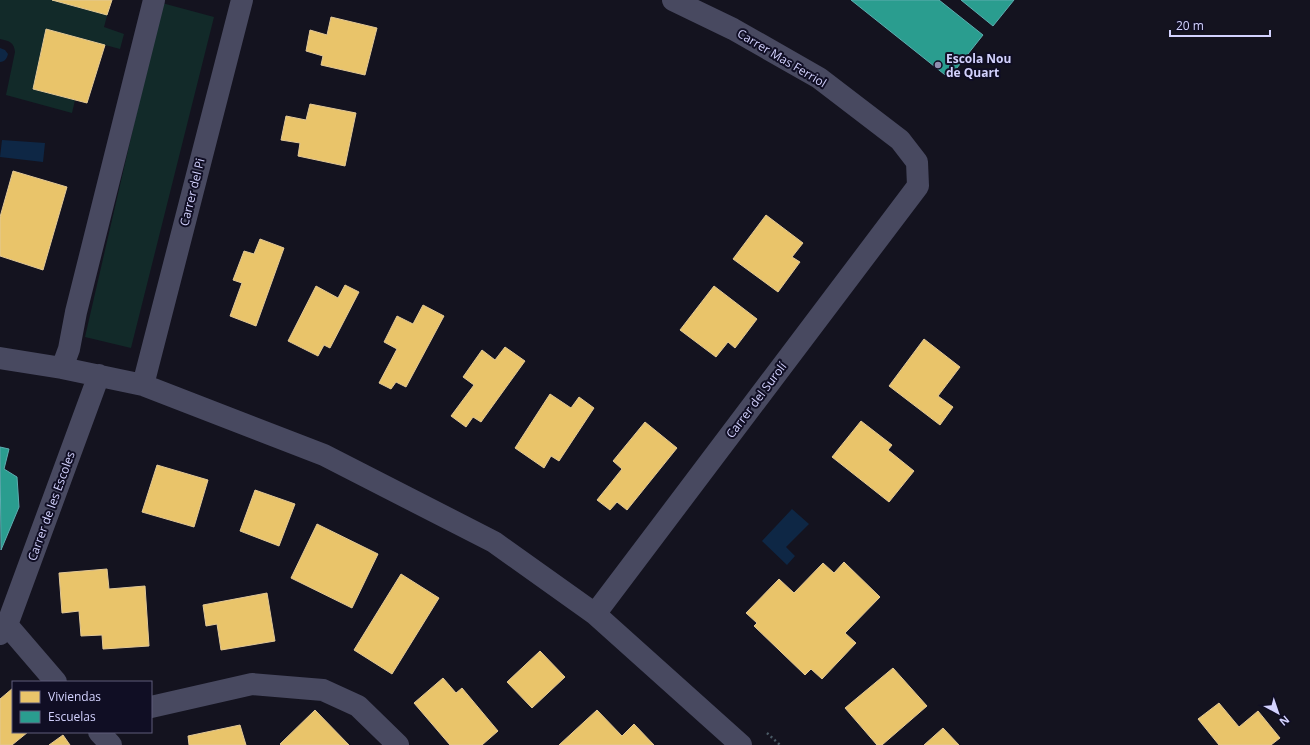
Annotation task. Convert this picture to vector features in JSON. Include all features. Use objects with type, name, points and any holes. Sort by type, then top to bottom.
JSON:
[{"type":"street","points":[[62,368],[69,349],[76,312],[154,0]]},
{"type":"street","name":"Carrer del Pi","points":[[143,384],[242,0]]},
{"type":"street","name":"Carrer Mas Ferriol","points":[[673,0],[733,29],[819,78],[838,92],[900,140],[917,162],[918,186]]},
{"type":"street","name":"Carrer del Surolí","points":[[595,614],[918,186]]},
{"type":"street","points":[[0,358],[62,368],[143,384],[324,455],[494,542],[595,614],[741,745]]},
{"type":"street","name":"Carrer de les Escoles","points":[[4,630],[99,375]]},
{"type":"street","points":[[4,630],[55,681]]},
{"type":"street","points":[[152,707],[252,684],[323,690],[358,706],[398,745]]},
{"type":"street","points":[[100,733],[111,745]]},
{"type":"green space","points":[[0,0],[53,0],[108,12],[104,27],[124,34],[120,49],[46,29],[33,89],[75,100],[72,113],[6,95],[15,52],[14,46],[10,42],[0,39]]},
{"type":"green space","points":[[162,3],[214,17],[131,348],[85,337]]},
{"type":"water","points":[[0,48],[5,50],[8,54],[6,60],[0,62]]},
{"type":"water","points":[[2,140],[45,143],[43,162],[0,157]]},
{"type":"water","points":[[792,509],[809,524],[786,547],[795,556],[787,565],[762,541]]},
{"type":"building: Viviendas","points":[[52,0],[112,0],[107,15]]},
{"type":"building: Viviendas","points":[[331,17],[377,28],[365,75],[321,65],[323,56],[306,51],[310,30],[327,35]]},
{"type":"building: Viviendas","points":[[46,29],[105,45],[87,103],[33,89]]},
{"type":"building: Viviendas","points":[[310,104],[356,113],[345,166],[298,156],[300,143],[281,140],[286,116],[306,120]]},
{"type":"building: Viviendas","points":[[13,171],[67,187],[43,270],[0,256],[0,217]]},
{"type":"building: Viviendas","points":[[766,215],[803,243],[792,257],[800,262],[778,292],[733,259]]},
{"type":"building: Viviendas","points":[[260,239],[284,248],[256,326],[230,316],[242,283],[233,280],[244,251],[254,254]]},
{"type":"building: Viviendas","points":[[345,285],[359,292],[330,348],[324,345],[318,356],[288,341],[316,286],[338,298]]},
{"type":"building: Viviendas","points":[[714,286],[757,319],[735,348],[728,342],[716,357],[680,330]]},
{"type":"building: Viviendas","points":[[423,305],[444,316],[406,387],[396,382],[391,389],[379,383],[397,349],[384,342],[397,316],[413,324]]},
{"type":"building: Viviendas","points":[[924,339],[960,367],[938,396],[953,407],[940,425],[889,386]]},
{"type":"building: Viviendas","points":[[505,347],[525,361],[481,422],[473,417],[466,427],[451,416],[474,385],[463,377],[482,350],[495,360]]},
{"type":"building: Viviendas","points":[[550,394],[571,408],[579,397],[594,408],[559,461],[551,456],[544,468],[515,448]]},
{"type":"building: Viviendas","points":[[861,421],[892,445],[888,450],[914,471],[889,502],[832,457]]},
{"type":"building: Viviendas","points":[[645,422],[677,448],[627,510],[617,502],[610,510],[597,500],[622,469],[613,461]]},
{"type":"building: Viviendas","points":[[157,465],[208,480],[194,527],[142,512]]},
{"type":"building: Viviendas","points":[[255,490],[295,504],[279,546],[240,531]]},
{"type":"building: Viviendas","points":[[317,524],[378,554],[352,608],[291,578]]},
{"type":"building: Viviendas","points":[[844,562],[880,597],[845,633],[856,643],[822,679],[811,669],[805,675],[754,626],[757,623],[746,613],[779,579],[794,593],[823,563],[834,573]]},
{"type":"building: Viviendas","points":[[107,569],[109,589],[145,586],[149,646],[103,649],[102,635],[81,636],[79,611],[62,613],[59,573]]},
{"type":"building: Viviendas","points":[[401,574],[439,598],[392,674],[354,650]]},
{"type":"building: Viviendas","points":[[267,593],[275,641],[221,650],[217,624],[206,626],[203,605]]},
{"type":"building: Viviendas","points":[[540,651],[565,677],[532,708],[507,682]]},
{"type":"building: Viviendas","points":[[893,668],[927,706],[882,745],[877,745],[845,708]]},
{"type":"building: Viviendas","points":[[443,678],[456,693],[462,688],[498,731],[482,745],[450,745],[414,703]]},
{"type":"building: Viviendas","points":[[12,689],[12,733],[27,733],[12,745],[0,745],[0,699]]},
{"type":"building: Viviendas","points":[[1219,703],[1239,727],[1258,711],[1280,738],[1271,745],[1219,745],[1198,719]]},
{"type":"building: Viviendas","points":[[315,710],[349,745],[280,744]]},
{"type":"building: Viviendas","points":[[597,710],[622,736],[634,724],[654,745],[559,745]]},
{"type":"building: Viviendas","points":[[240,725],[246,745],[189,745],[188,736]]},
{"type":"building: Viviendas","points":[[943,728],[959,745],[924,745]]},
{"type":"building: Viviendas","points":[[63,735],[70,745],[49,745]]},
{"type":"building: Escuelas","points":[[851,0],[939,0],[983,35],[949,78]]},
{"type":"building: Escuelas","points":[[961,0],[1014,0],[993,26]]},
{"type":"building: Escuelas","points":[[0,447],[9,449],[4,469],[17,477],[19,507],[1,550]]},
{"type":"place","name":"Escola Nou de Quart","points":[[938,65]]}]
